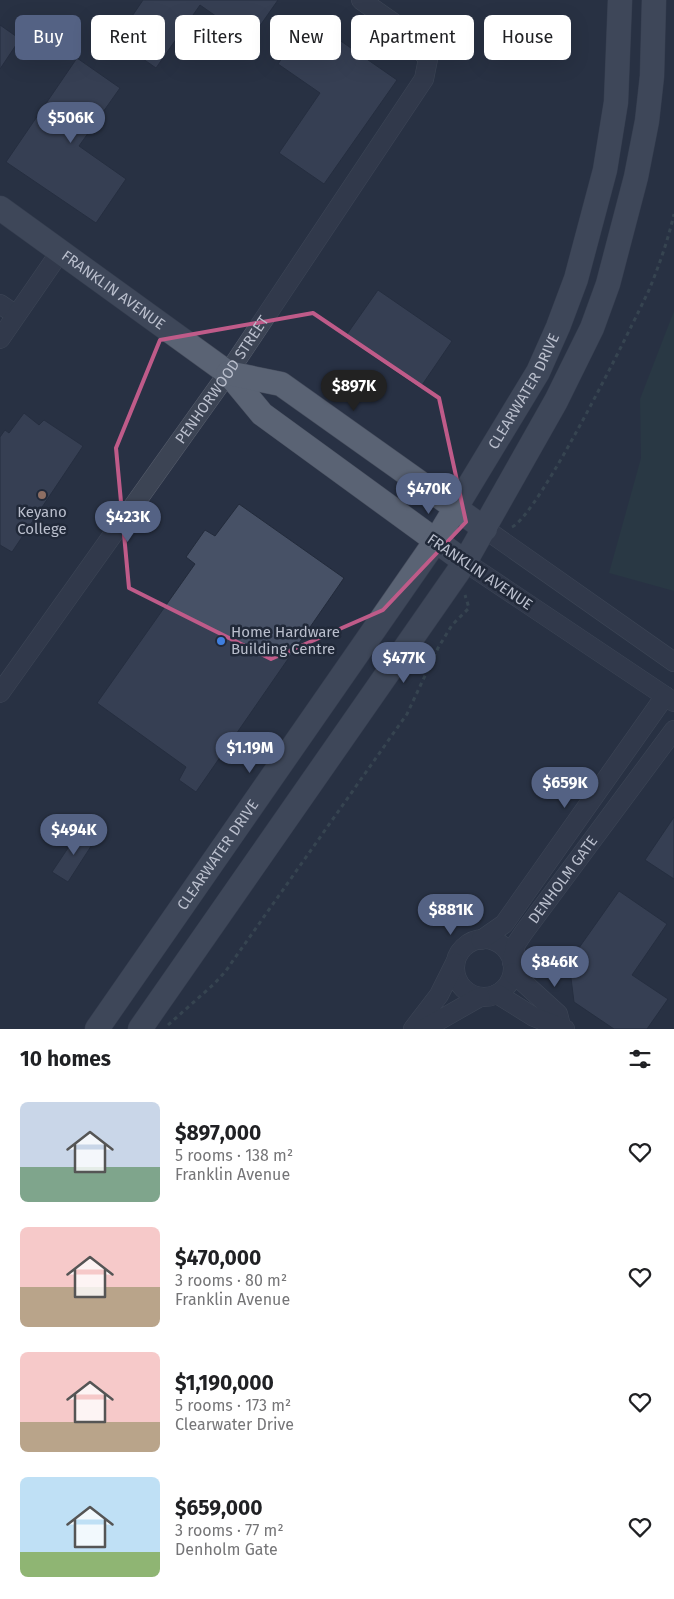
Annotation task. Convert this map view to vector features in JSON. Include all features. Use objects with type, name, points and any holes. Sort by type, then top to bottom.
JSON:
[{"type":"main road","name":"CLEARWATER DRIVE","points":[[97,1029],[435,542],[538,372],[576,279],[605,170],[616,102],[620,0]]},
{"type":"main road","name":"CLEARWATER DRIVE","points":[[140,1029],[492,534],[592,328],[608,284],[636,178],[647,121],[653,58],[654,0]]},
{"type":"main road","name":"FRANKLIN AVENUE","points":[[0,208],[228,373],[262,414],[470,566]]},
{"type":"main road","name":"FRANKLIN AVENUE","points":[[228,373],[281,384],[492,534]]},
{"type":"street","name":"PENHORWOOD STREET","points":[[0,693],[228,373],[412,100],[424,79],[428,59],[405,31],[361,0]]},
{"type":"street","points":[[0,339],[60,252]]},
{"type":"street","points":[[0,304],[16,315]]},
{"type":"street","name":"FRANKLIN AVENUE","points":[[492,534],[674,662]]},
{"type":"street","name":"FRANKLIN AVENUE","points":[[470,566],[670,699]]},
{"type":"street","name":"DENHOLM GATE","points":[[481,940],[507,920],[670,699]]},
{"type":"street","name":"DENHOLM GATE","points":[[512,968],[516,944],[524,932],[674,730]]},
{"type":"street","points":[[413,1029],[439,994],[464,947],[481,940],[497,943],[504,948],[512,968],[558,1014],[563,1028]]},
{"type":"street","points":[[455,963],[458,981],[471,994],[488,996],[534,1018],[563,1028]]},
{"type":"street","points":[[424,1029],[504,989],[512,968]]},
{"type":"path","points":[[492,534],[518,524],[542,493],[615,358],[650,288],[674,214]]},
{"type":"path","points":[[164,1029],[225,972],[407,714],[438,648],[452,625],[469,608],[465,595],[470,566]]},
{"type":"highlighted area","points":[[313,313],[439,398],[466,522],[383,610],[271,659],[129,588],[116,448],[160,340]]},
{"type":"green space","points":[[674,311],[674,591],[609,573],[641,458],[640,399]]},
{"type":"building","points":[[143,0],[278,0],[260,26],[260,15],[214,15],[200,5],[193,15],[175,15],[175,41],[165,55],[165,15],[133,15]]},
{"type":"building","points":[[0,25],[15,36],[15,46],[0,69]]},
{"type":"building","points":[[341,41],[351,48],[351,60],[368,60],[397,80],[324,184],[279,153],[320,93],[278,64],[281,60],[341,60]]},
{"type":"building","points":[[76,60],[80,60],[120,88],[79,146],[126,179],[96,223],[6,162]]},
{"type":"building","points":[[145,60],[162,60],[156,68]]},
{"type":"building","points":[[378,290],[452,341],[420,388],[345,337]]},
{"type":"building","points":[[24,413],[39,425],[44,420],[83,446],[12,552],[0,545],[0,437],[5,430],[9,433]]},
{"type":"building","name":"Home Hardware Building Centre","points":[[239,504],[344,578],[196,792],[179,780],[186,767],[97,703],[195,564],[186,557],[205,530],[215,536]]},
{"type":"building","points":[[674,817],[674,879],[645,860]]},
{"type":"building","points":[[80,830],[95,840],[68,882],[52,872]]},
{"type":"building","points":[[619,891],[667,924],[632,975],[668,999],[647,1029],[614,1029],[574,1002],[569,962]]},
{"type":"place","name":"Keyano College","points":[[42,495]]},
{"type":"place","name":"Home Hardware Building Centre","points":[[221,641]]}]
